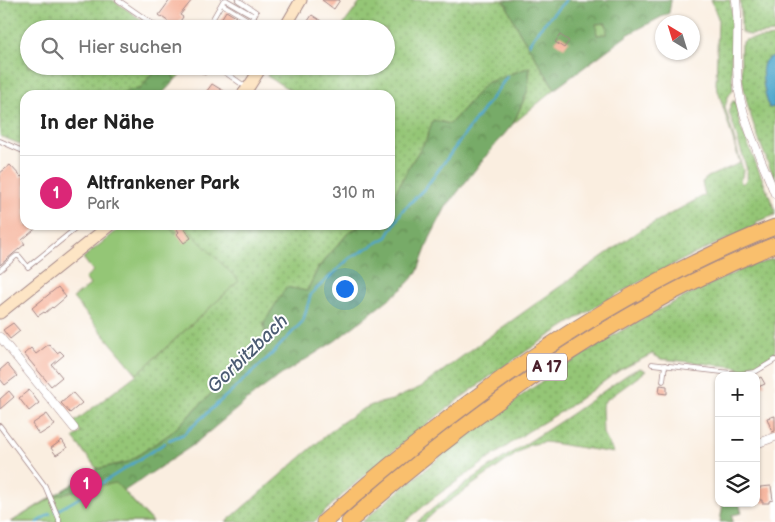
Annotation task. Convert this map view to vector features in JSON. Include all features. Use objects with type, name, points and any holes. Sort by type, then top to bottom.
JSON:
[{"type":"highway","name":"A 17","points":[[324,522],[427,434],[541,351],[641,290],[768,229]]},
{"type":"highway","name":"A 17","points":[[349,522],[467,425],[527,381],[578,347],[658,301],[736,262],[771,247]]},
{"type":"main road","points":[[290,20],[301,0]]},
{"type":"main road","points":[[246,90],[255,75]]},
{"type":"main road","points":[[0,313],[104,230]]},
{"type":"street","points":[[736,0],[738,13],[737,63],[740,93],[754,143],[775,194]]},
{"type":"street","points":[[0,337],[74,428]]},
{"type":"street","points":[[760,443],[775,437]]},
{"type":"lane","points":[[118,0],[147,20]]},
{"type":"lane","points":[[212,20],[226,0],[254,16]]},
{"type":"lane","points":[[238,0],[256,12],[251,20]]},
{"type":"lane","points":[[222,4],[242,20]]},
{"type":"lane","points":[[226,75],[243,90]]},
{"type":"lane","points":[[0,141],[20,150]]},
{"type":"lane","points":[[0,270],[16,256],[19,256],[28,267],[74,230]]},
{"type":"lane","points":[[652,364],[740,374],[755,372],[775,360]]},
{"type":"lane","points":[[663,381],[665,365]]},
{"type":"lane","points":[[0,426],[45,486],[59,522]]},
{"type":"green space","points":[[0,0],[113,0],[142,20],[20,20],[20,75],[151,75],[140,90],[20,90],[20,144],[0,136]]},
{"type":"green space","points":[[362,0],[504,0],[520,33],[555,89],[513,124],[528,90],[530,67],[486,83],[450,124],[433,120],[426,140],[395,194],[395,90],[290,90],[267,76],[395,75],[395,20],[347,20]]},
{"type":"green space","points":[[504,0],[672,0],[669,13],[655,15],[655,20],[629,34],[555,89],[520,33]],"holes":[[[606,23],[607,34],[597,35],[596,24]]]},
{"type":"green space","points":[[711,0],[730,0],[733,89],[725,107],[743,170],[740,180],[742,184],[747,179],[747,170],[729,111],[733,101],[735,101],[740,125],[775,210],[775,215],[756,222],[757,226],[695,254],[634,285],[534,346],[470,391],[409,438],[362,477],[314,522],[226,522],[338,425],[361,410],[392,400],[421,387],[637,232],[705,195],[702,182],[708,177],[740,163],[716,84],[718,18]]},
{"type":"green space","points":[[740,0],[775,0],[775,33],[749,35],[741,32]]},
{"type":"green space","points":[[607,23],[608,34],[596,35],[595,24]]},
{"type":"green space","points":[[775,37],[775,56],[767,59],[764,86],[769,108],[775,107],[775,180],[750,114],[743,79],[741,44],[745,40]]},
{"type":"green space","points":[[530,67],[528,90],[513,124],[446,207],[430,238],[417,273],[403,288],[335,341],[281,375],[256,393],[192,446],[124,491],[152,522],[11,522],[97,469],[128,462],[171,433],[243,360],[266,345],[264,323],[286,287],[307,291],[318,268],[349,232],[353,230],[395,230],[395,194],[426,140],[433,120],[450,124],[486,83]]},
{"type":"green space","points":[[151,75],[173,75],[175,80],[166,90],[129,90],[140,89]]},
{"type":"green space","points":[[173,75],[180,75],[175,80]]},
{"type":"green space","points":[[118,230],[173,230],[175,233],[180,230],[188,230],[239,281],[137,374],[73,298],[90,285],[85,278],[93,271],[83,258]]},
{"type":"green space","points":[[188,230],[353,230],[318,268],[307,291],[264,323],[266,345],[243,360],[171,433],[128,462],[97,469],[73,438],[81,432],[73,423],[137,374],[239,281]]},
{"type":"green space","points":[[775,259],[775,354],[755,366],[755,369],[738,371],[738,367],[661,359],[652,354],[620,370],[564,410],[527,432],[432,499],[405,522],[362,522],[477,428],[599,344],[697,291],[758,262],[759,264]]},
{"type":"green space","points":[[640,368],[646,371],[605,401],[602,406],[603,433],[614,453],[545,442],[529,445],[437,510],[424,522],[417,522],[484,471],[565,419],[631,372]]},
{"type":"green space","points":[[116,483],[152,522],[11,522],[53,497],[82,489]]},
{"type":"green space","points":[[722,507],[740,507],[742,513],[732,515],[733,522],[720,522]]},
{"type":"water","points":[[775,56],[775,107],[769,108],[762,75],[764,63],[770,57]]},
{"type":"building","points":[[170,0],[192,0],[180,15],[183,17],[181,20],[166,20],[159,15]]},
{"type":"building","points":[[322,0],[340,0],[334,9]]},
{"type":"building","points":[[226,11],[236,17],[234,20],[220,20]]},
{"type":"building","points":[[312,15],[320,20],[309,20]]},
{"type":"building","points":[[560,35],[569,41],[564,48],[555,42]]},
{"type":"building","points":[[212,84],[222,90],[208,90]]},
{"type":"building","points":[[10,165],[20,176],[20,230],[34,230],[22,240],[25,244],[0,265],[0,173]]},
{"type":"building","points":[[178,230],[185,230],[191,238],[184,243],[177,234],[179,232]]},
{"type":"building","points":[[58,287],[66,297],[53,308],[38,316],[32,308]]},
{"type":"building","points":[[13,323],[20,331],[10,339],[3,330]]},
{"type":"building","points":[[49,344],[57,353],[60,351],[64,355],[52,365],[62,377],[51,386],[24,354],[31,348],[36,354]]},
{"type":"building","points":[[7,364],[17,376],[5,385],[0,379],[0,370]]},
{"type":"building","points":[[760,378],[765,384],[760,386]]},
{"type":"building","points":[[660,385],[667,386],[667,394],[659,393]]},
{"type":"building","points":[[29,390],[39,403],[29,411],[19,398]]},
{"type":"building","points":[[9,391],[14,397],[0,409],[0,399]]},
{"type":"building","points":[[73,393],[82,403],[70,413],[61,403]]},
{"type":"building","points":[[47,414],[55,425],[39,435],[32,424]]},
{"type":"building","points":[[775,416],[775,431],[772,432],[767,418]]},
{"type":"building","points":[[62,440],[67,448],[56,455],[51,448]]},
{"type":"building","points":[[771,486],[773,500],[769,501],[769,503],[762,503],[762,500],[760,500],[760,487]]},
{"type":"waterway","name":"Gorbitzbach","points":[[529,44],[539,29],[566,0]]},
{"type":"waterway","name":"Gorbitzbach","points":[[395,223],[402,211],[426,187],[507,77]]},
{"type":"waterway","name":"Gorbitzbach","points":[[169,440],[184,434],[272,354],[303,321],[311,294],[350,258],[387,237],[391,230]]},
{"type":"waterway","name":"Gorbitzbach","points":[[56,511],[165,443]]},
{"type":"waterway","name":"Gorbitzbach","points":[[37,522],[50,514]]},
{"type":"place","name":"Altfrankener Park","points":[[86,509]]}]
